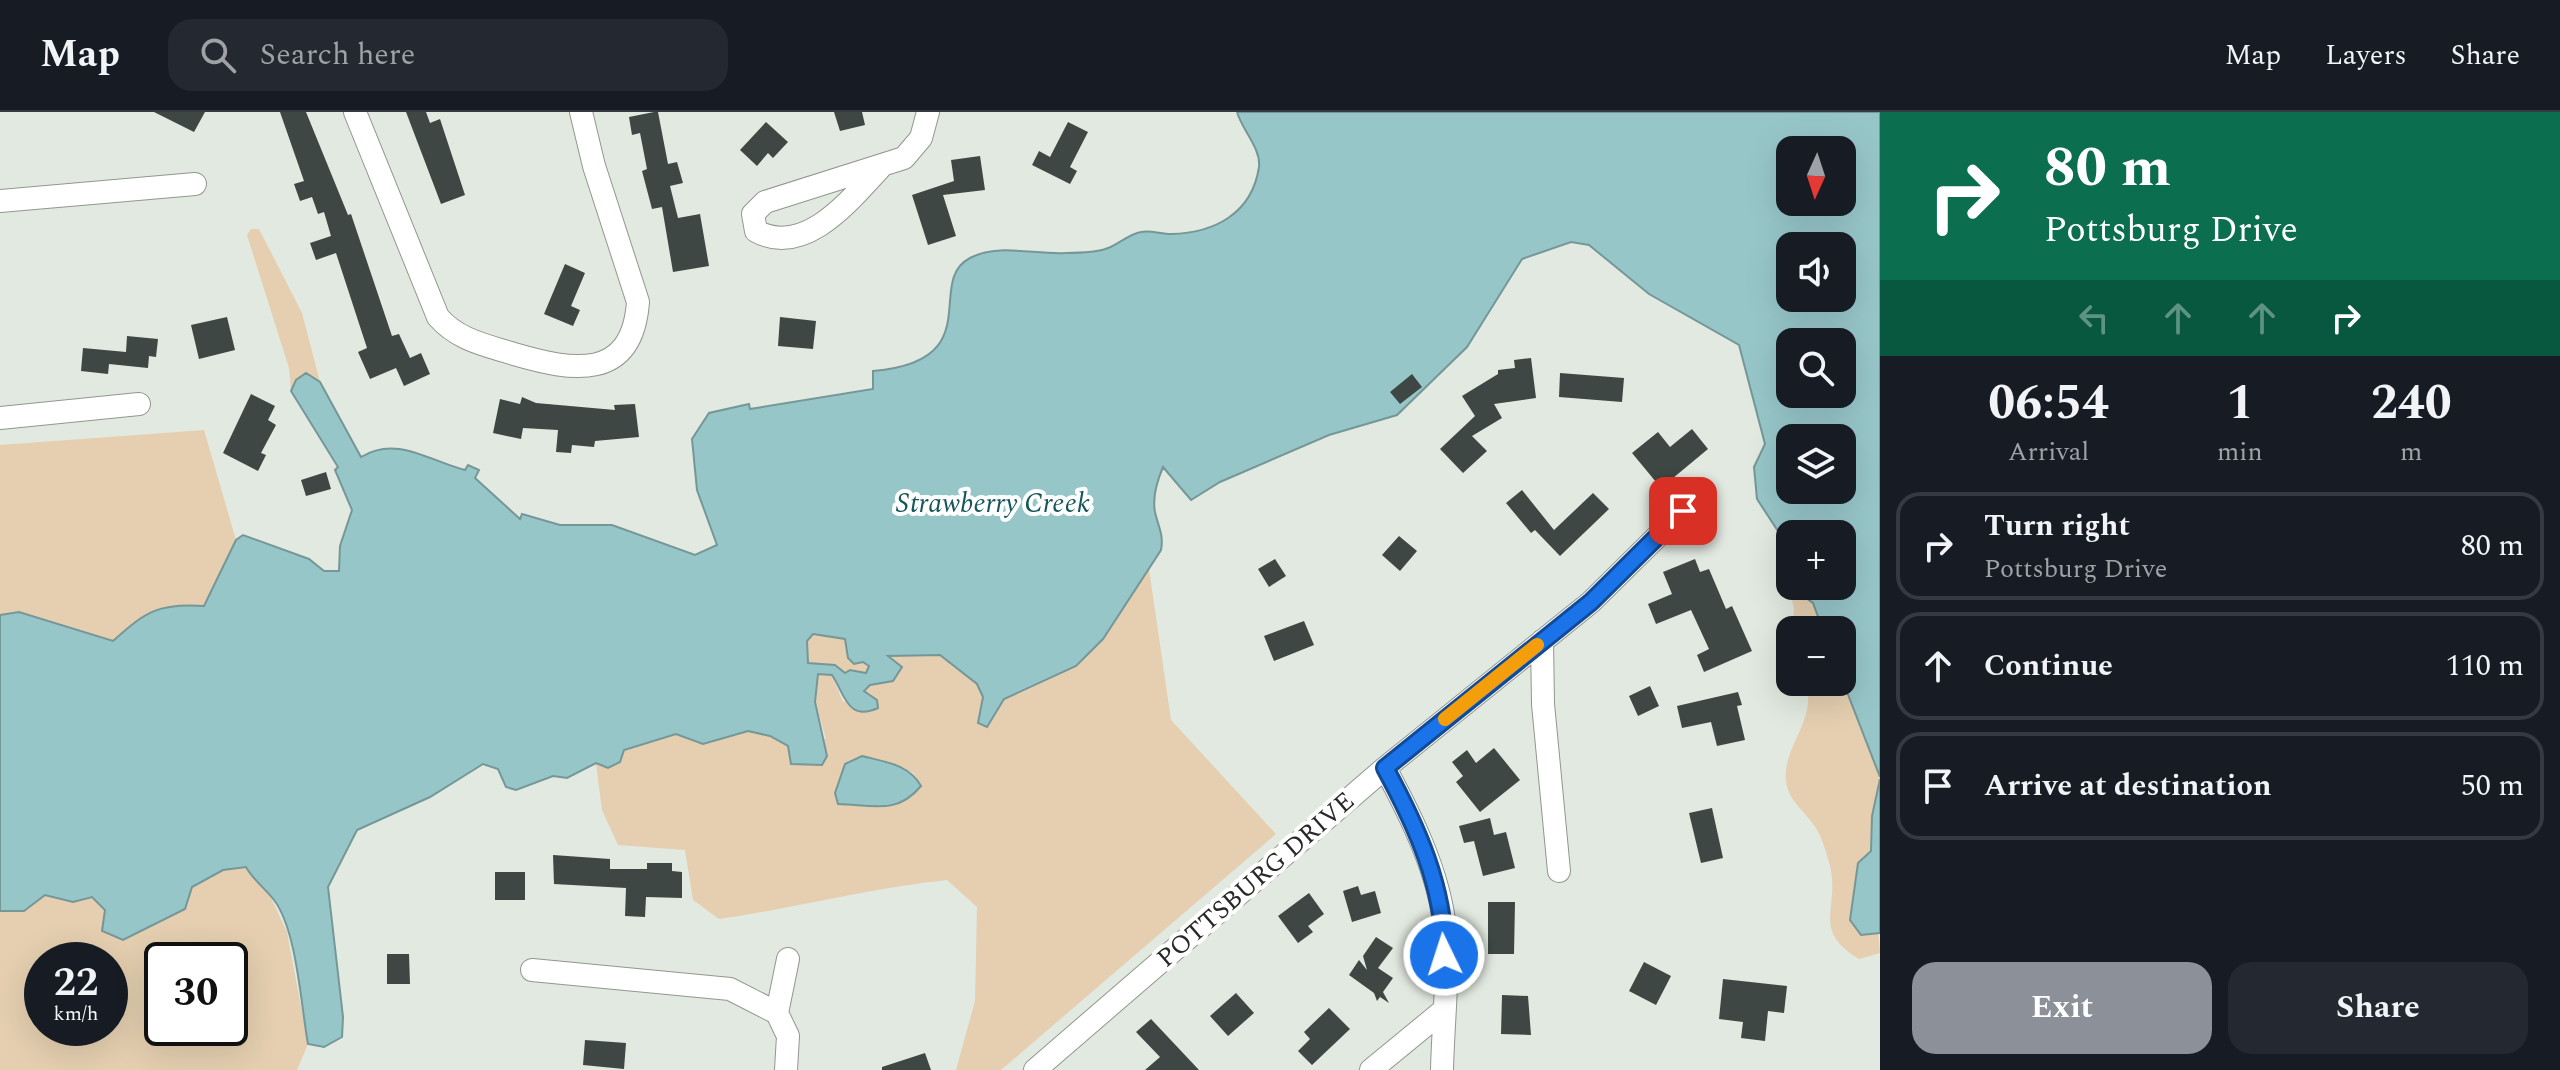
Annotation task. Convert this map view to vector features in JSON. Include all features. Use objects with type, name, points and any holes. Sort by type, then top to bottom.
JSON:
[{"type":"street","points":[[355,112],[438,317],[449,330],[469,340],[539,361],[579,368],[617,356],[636,325],[638,302],[594,166],[581,112]]},
{"type":"street","points":[[880,168],[830,222],[788,236],[769,238],[756,231],[753,214],[765,202],[904,158],[921,138],[928,112]]},
{"type":"street","points":[[0,201],[195,184]]},
{"type":"street","points":[[0,418],[139,404]]},
{"type":"street","name":"POTTSBURG DRIVE","points":[[1035,1070],[1385,768],[1591,602],[1683,511]]},
{"type":"street","points":[[1542,641],[1543,704],[1559,871]]},
{"type":"street","points":[[1385,768],[1408,810],[1431,871],[1445,928],[1442,1070]]},
{"type":"street","points":[[786,1070],[788,1036],[777,1013],[788,959]]},
{"type":"street","points":[[532,970],[730,989],[777,1013]]},
{"type":"street","points":[[1371,1070],[1444,1010]]},
{"type":"shaded area","points":[[251,229],[259,229],[302,313],[320,382],[306,374],[296,380],[291,391],[289,368],[247,235]]},
{"type":"shaded area","points":[[204,430],[236,540],[204,605],[205,670],[19,612],[0,615],[0,445]]},
{"type":"shaded area","points":[[1149,569],[1171,720],[1276,834],[1001,1070],[956,1070],[975,1001],[977,907],[947,880],[719,919],[693,900],[685,850],[618,845],[602,810],[596,764],[567,778],[553,776],[516,790],[506,787],[498,769],[483,764],[619,751],[661,720],[826,739],[815,702],[818,674],[832,675],[843,702],[872,694],[823,667],[807,663],[807,641],[813,634]],"holes":[[[862,756],[915,774],[835,793]]]},
{"type":"shaded area","points":[[1792,600],[1809,600],[1818,616],[1793,616]]},
{"type":"shaded area","points":[[1808,696],[1849,696],[1880,777],[1872,816],[1871,852],[1880,953],[1859,959],[1835,937],[1830,916],[1832,878],[1825,849],[1812,822],[1794,801],[1786,782],[1789,756],[1807,708]]},
{"type":"shaded area","points":[[224,798],[287,932],[308,1044],[297,1070],[0,1070],[0,817]]},
{"type":"water","name":"Strawberry Creek","points":[[1237,112],[1880,112],[1880,777],[1849,696],[1856,696],[1856,616],[1818,616],[1809,600],[1856,600],[1856,520],[1776,520],[1776,528],[1757,499],[1754,467],[1765,444],[1739,345],[1649,294],[1589,245],[1571,242],[1522,259],[1467,347],[1397,415],[1329,435],[1220,482],[1191,500],[1163,467],[1154,500],[1161,550],[1103,639],[1076,666],[1004,699],[987,727],[978,723],[983,697],[977,684],[940,655],[888,656],[902,667],[893,681],[870,685],[864,691],[877,700],[878,708],[868,711],[853,709],[848,704],[832,675],[818,674],[815,702],[827,756],[822,765],[791,764],[788,746],[770,736],[748,731],[703,744],[676,734],[624,750],[620,762],[608,768],[596,763],[567,778],[553,776],[516,790],[506,787],[498,769],[483,764],[430,797],[357,830],[328,887],[343,1017],[342,1037],[324,1047],[308,1044],[297,969],[282,913],[246,867],[223,870],[192,887],[185,909],[123,940],[102,931],[105,910],[92,897],[73,902],[45,895],[24,911],[0,911],[0,615],[19,612],[113,641],[154,611],[175,606],[204,606],[236,540],[243,535],[309,559],[324,571],[339,571],[340,546],[352,510],[335,470],[338,467],[291,391],[296,380],[306,373],[320,382],[361,457],[387,448],[413,452],[465,470],[468,465],[479,470],[475,478],[520,519],[522,514],[560,525],[612,525],[695,555],[717,545],[697,490],[692,439],[709,413],[749,404],[750,409],[873,389],[873,371],[909,364],[931,352],[943,337],[957,269],[970,258],[1005,250],[1093,252],[1141,232],[1187,233],[1216,225],[1239,209],[1255,183],[1259,160]],"holes":[[[813,634],[845,639],[848,658],[854,664],[863,662],[869,666],[866,673],[850,670],[845,673],[835,665],[808,663],[807,641]]]},
{"type":"water","points":[[862,756],[903,768],[921,786],[893,805],[838,804],[835,793],[845,764]]},
{"type":"water","points":[[1880,779],[1880,933],[1861,935],[1850,920],[1858,863],[1871,851],[1872,816]]},
{"type":"building","points":[[154,112],[205,112],[194,132]]},
{"type":"building","points":[[280,112],[306,112],[348,215],[351,214],[392,336],[399,334],[410,358],[421,353],[430,374],[404,386],[396,368],[370,379],[358,352],[367,348],[336,253],[316,260],[310,243],[331,236],[324,212],[318,214],[312,197],[300,201],[294,184],[304,181]]},
{"type":"building","points":[[406,112],[426,112],[430,123],[440,119],[465,195],[441,204]]},
{"type":"building","points":[[658,112],[668,164],[677,162],[683,183],[670,186],[678,218],[700,214],[709,266],[673,272],[662,207],[652,209],[642,171],[647,169],[640,133],[632,135],[629,117]]},
{"type":"building","points":[[834,112],[862,112],[865,125],[840,131]]},
{"type":"building","points":[[766,122],[788,142],[773,158],[768,153],[757,166],[740,150]]},
{"type":"building","points":[[1068,122],[1088,132],[1070,167],[1077,171],[1070,184],[1032,165],[1039,151],[1050,157]]},
{"type":"building","points":[[980,156],[985,190],[943,195],[956,236],[928,245],[912,195],[954,181],[951,160]]},
{"type":"building","points":[[565,264],[585,273],[571,306],[580,310],[573,326],[544,314]]},
{"type":"building","points":[[227,317],[235,350],[199,359],[191,325]]},
{"type":"building","points":[[780,317],[816,321],[813,349],[778,346]]},
{"type":"building","points":[[127,336],[158,339],[156,357],[149,356],[148,368],[109,364],[108,374],[81,371],[83,348],[126,352]]},
{"type":"building","points":[[1531,358],[1536,398],[1494,404],[1502,418],[1472,436],[1487,451],[1463,473],[1440,449],[1475,416],[1462,396],[1498,374],[1498,370],[1515,368],[1514,360]]},
{"type":"building","points":[[1560,373],[1624,378],[1622,402],[1559,397]]},
{"type":"building","points":[[1412,374],[1422,387],[1400,404],[1390,392]]},
{"type":"building","points":[[251,394],[275,406],[268,420],[276,425],[261,453],[266,455],[258,471],[223,453]]},
{"type":"building","points":[[522,397],[536,403],[615,410],[614,405],[635,404],[639,437],[595,441],[594,447],[572,445],[571,453],[556,452],[558,430],[523,428],[521,439],[493,433],[500,399],[520,404]]},
{"type":"building","points":[[1692,429],[1708,449],[1661,488],[1632,453],[1658,432],[1670,447]]},
{"type":"building","points":[[326,472],[331,489],[306,496],[301,480]]},
{"type":"building","points":[[1522,490],[1554,530],[1593,493],[1609,509],[1560,556],[1535,530],[1531,533],[1506,503]]},
{"type":"building","points":[[1399,536],[1417,551],[1400,571],[1382,555]]},
{"type":"building","points":[[1275,559],[1286,576],[1269,587],[1258,569]]},
{"type":"building","points":[[1695,559],[1700,572],[1709,569],[1726,609],[1732,606],[1752,651],[1704,672],[1697,655],[1709,649],[1691,610],[1656,624],[1648,604],[1672,594],[1663,572]]},
{"type":"building","points":[[1304,621],[1314,645],[1274,661],[1264,636]]},
{"type":"building","points":[[1650,686],[1659,706],[1638,716],[1629,696]]},
{"type":"building","points":[[1738,692],[1742,705],[1737,706],[1745,740],[1717,746],[1711,722],[1682,728],[1677,706]]},
{"type":"building","points":[[1494,748],[1520,780],[1480,812],[1456,782],[1463,776],[1452,762],[1467,750],[1476,763]]},
{"type":"building","points":[[1712,808],[1723,858],[1701,863],[1689,813]]},
{"type":"building","points":[[1490,818],[1494,835],[1506,832],[1515,868],[1483,876],[1474,841],[1464,843],[1459,826]]},
{"type":"building","points":[[553,855],[610,859],[610,869],[647,869],[647,863],[672,863],[672,871],[682,872],[682,898],[646,897],[645,917],[625,916],[626,888],[554,884]]},
{"type":"building","points":[[495,872],[525,872],[525,900],[495,900]]},
{"type":"building","points":[[1358,886],[1361,895],[1375,891],[1381,913],[1352,922],[1343,891]]},
{"type":"building","points":[[1309,893],[1324,914],[1308,926],[1313,932],[1298,943],[1278,916]]},
{"type":"building","points":[[1488,902],[1515,902],[1514,954],[1488,954]]},
{"type":"building","points":[[1376,937],[1393,948],[1378,968],[1393,978],[1383,992],[1389,1003],[1380,997],[1377,1001],[1374,993],[1349,975],[1359,960],[1367,970],[1363,956]]},
{"type":"building","points":[[387,954],[409,954],[410,984],[387,984]]},
{"type":"building","points":[[1644,962],[1671,976],[1656,1005],[1629,991]]},
{"type":"building","points":[[1723,979],[1787,986],[1784,1013],[1768,1011],[1765,1041],[1741,1038],[1743,1022],[1719,1019]]},
{"type":"building","points":[[1236,993],[1254,1013],[1228,1036],[1210,1016]]},
{"type":"building","points":[[1502,995],[1528,996],[1531,1035],[1501,1034]]},
{"type":"building","points":[[1329,1008],[1350,1029],[1312,1065],[1298,1051],[1310,1039],[1304,1032]]},
{"type":"building","points":[[1151,1019],[1199,1070],[1145,1070],[1160,1057],[1136,1032]]},
{"type":"building","points":[[585,1040],[626,1043],[624,1069],[583,1065]]},
{"type":"building","points":[[925,1053],[931,1070],[882,1070],[882,1067]]},
{"type":"slow traffic","points":[[1445,719],[1537,645]]},
{"type":"route","points":[[1444,955],[1445,928],[1431,871],[1408,810],[1385,768],[1591,602],[1632,565],[1683,511]]}]
